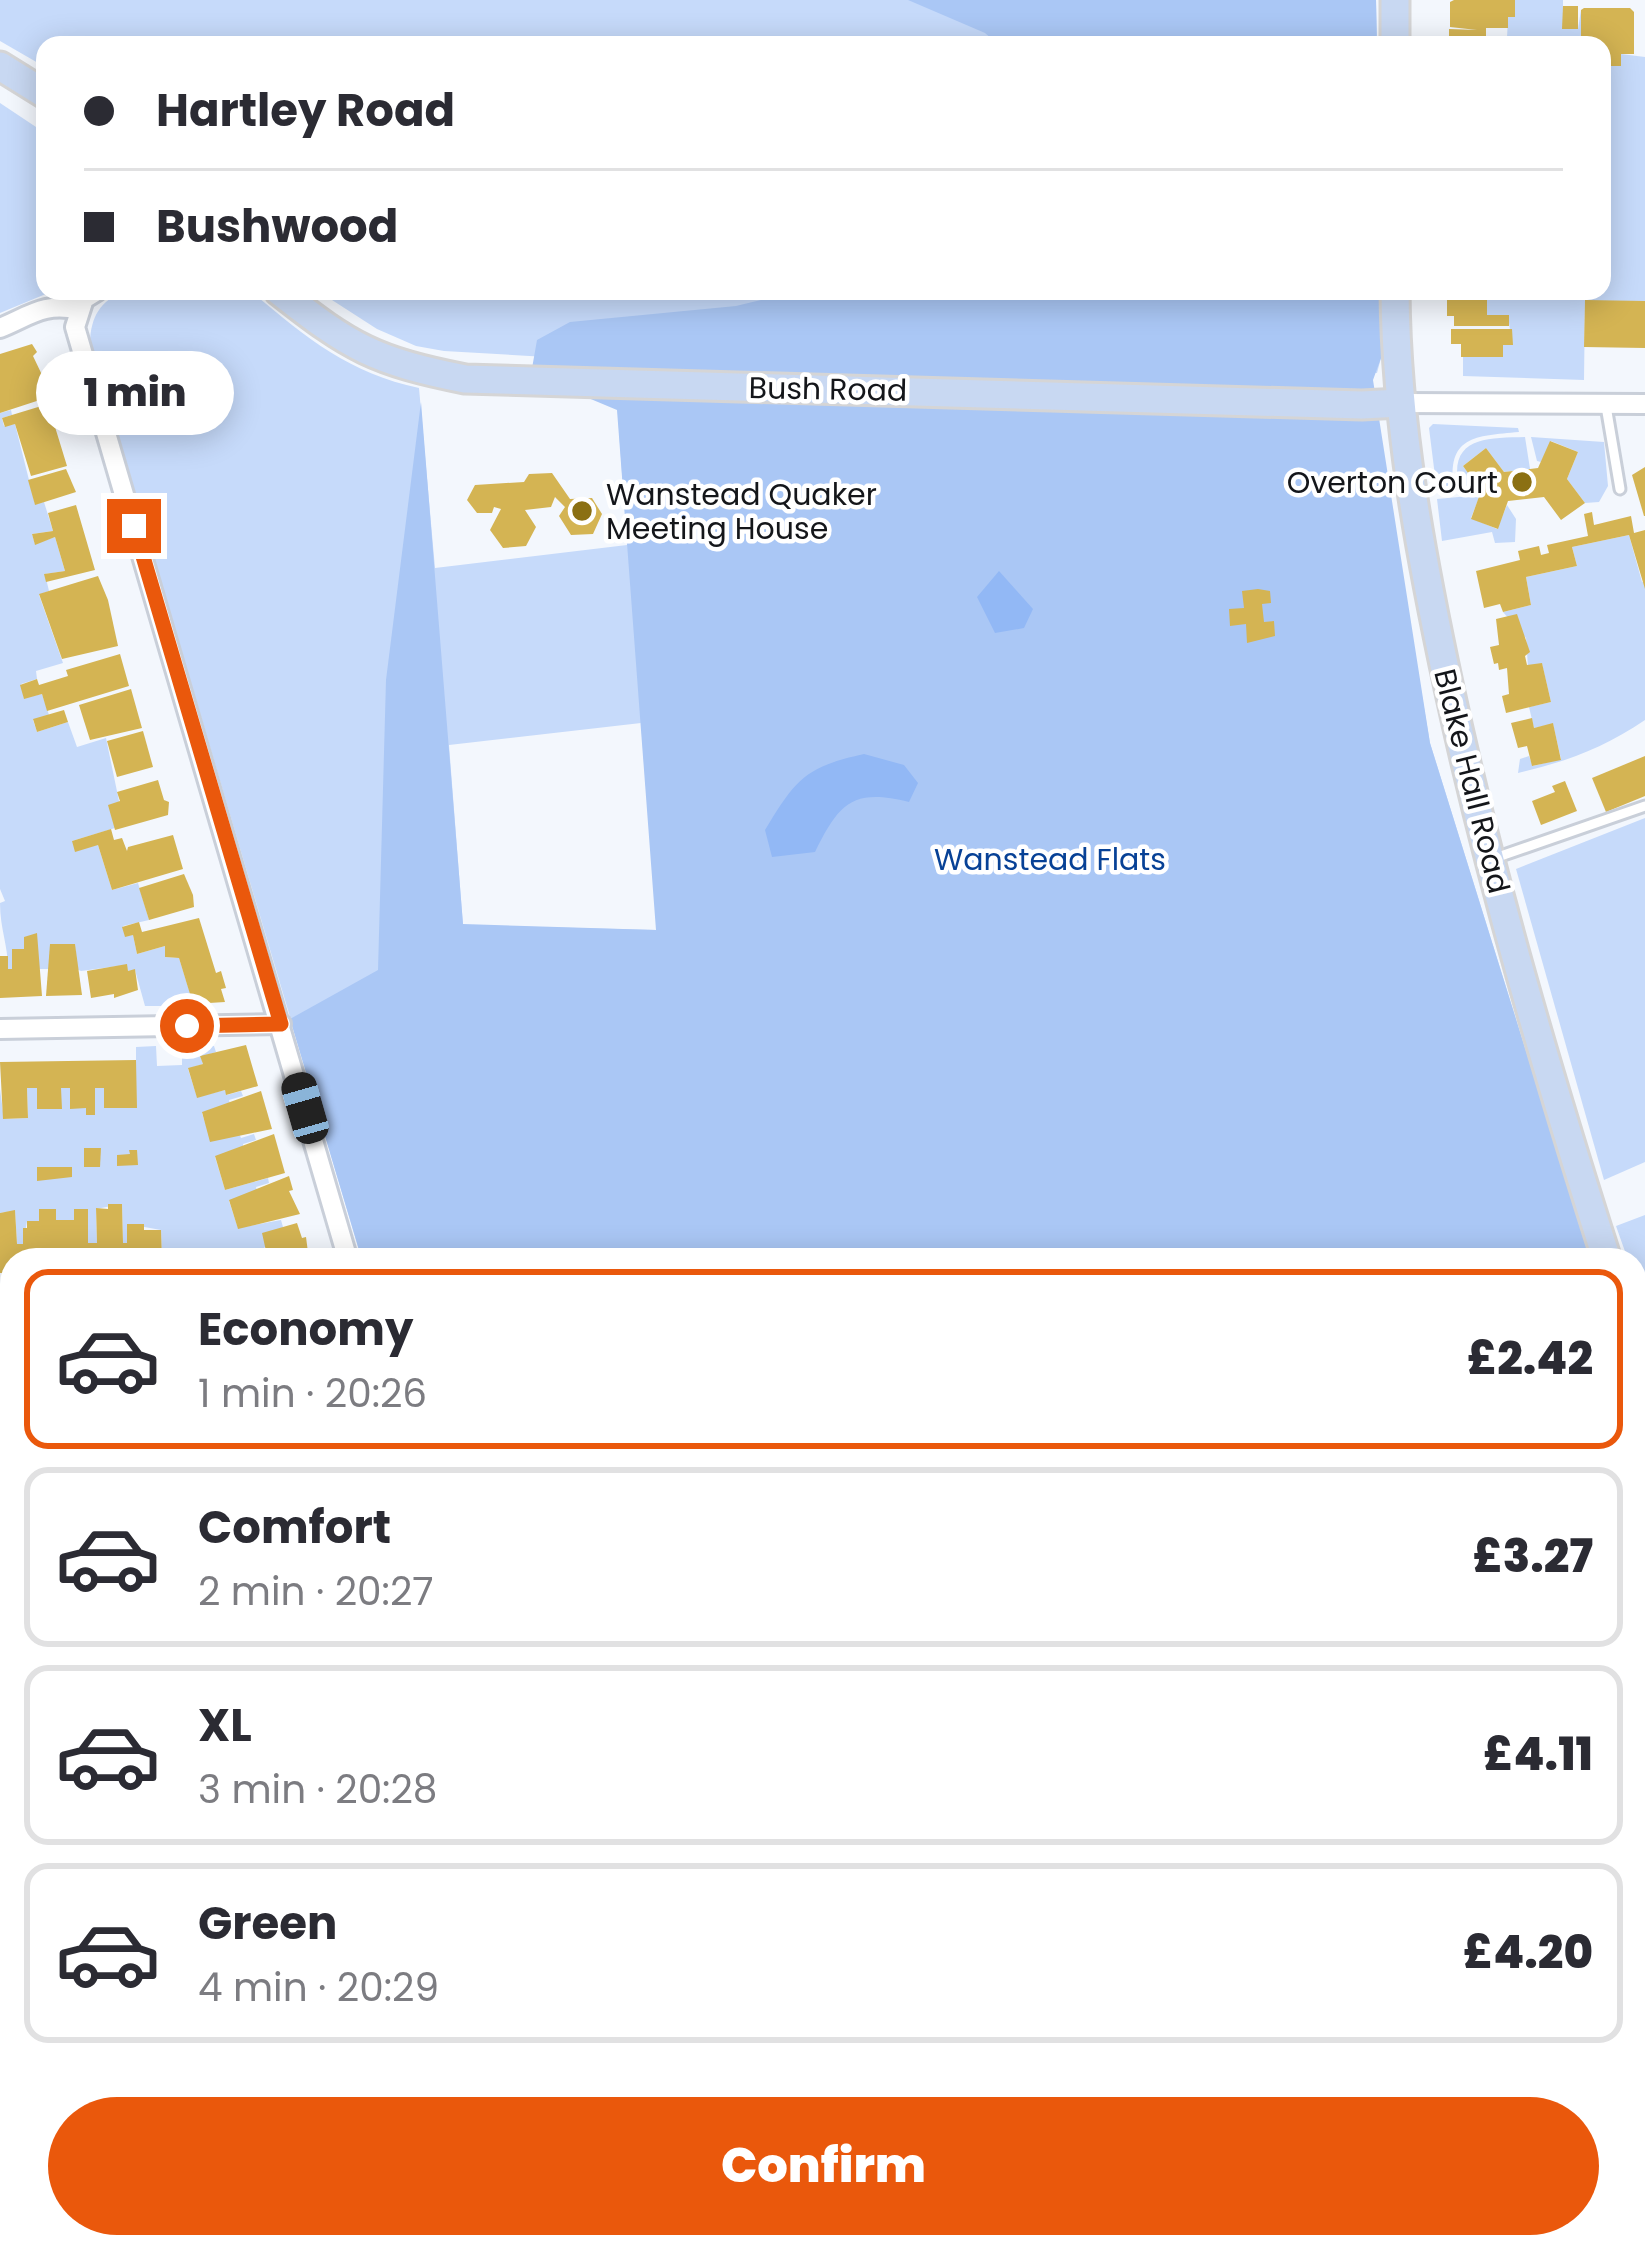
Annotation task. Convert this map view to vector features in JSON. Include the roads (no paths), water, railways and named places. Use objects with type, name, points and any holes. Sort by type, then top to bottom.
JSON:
[{"type":"main road","points":[[1395,0],[1395,36]]},
{"type":"main road","points":[[0,66],[36,88]]},
{"type":"main road","name":"Bush Road","points":[[290,300],[377,358],[465,379],[1400,403]]},
{"type":"main road","name":"Blake Hall Road","points":[[1395,300],[1400,403],[1426,581],[1490,860],[1603,1248]]},
{"type":"street","points":[[84,300],[75,327],[345,1248]]},
{"type":"street","points":[[0,328],[56,304],[79,310]]},
{"type":"street","points":[[1400,403],[1645,404]]},
{"type":"street","points":[[0,1029],[281,1024]]},
{"type":"lane","points":[[1606,404],[1620,489]]},
{"type":"lane","points":[[1490,860],[1645,806]]},
{"type":"place","name":"Overton Court","points":[[1522,482]]},
{"type":"place","name":"Wanstead Quaker Meeting House","points":[[582,511]]},
{"type":"park label","name":"Wanstead Flats","points":[[1050,859]]}]
